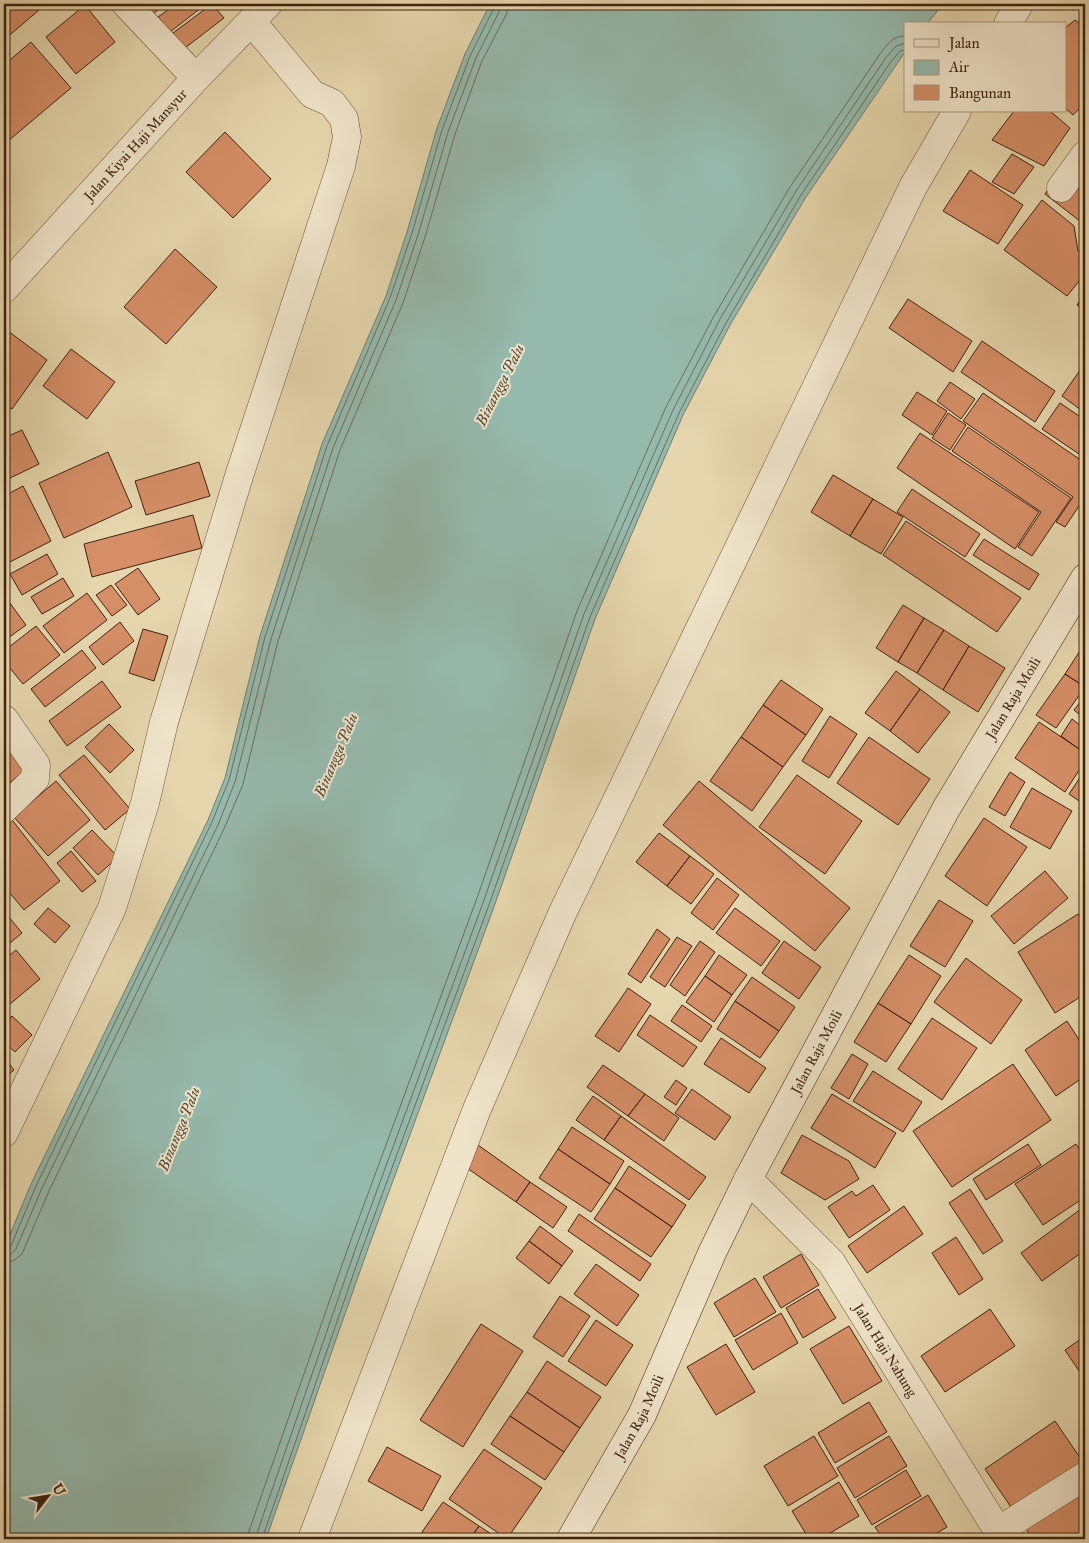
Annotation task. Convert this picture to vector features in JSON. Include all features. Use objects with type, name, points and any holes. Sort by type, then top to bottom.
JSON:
[{"type":"street","points":[[126,4],[196,78]]},
{"type":"street","points":[[1009,22],[1019,4]]},
{"type":"street","points":[[4,1133],[112,908],[145,803],[164,722],[240,473],[341,166],[347,137],[344,119],[332,103],[312,94],[260,13]]},
{"type":"street","name":"Jalan Kiyai Haji Mansyur","points":[[4,288],[196,78],[260,13]]},
{"type":"street","points":[[312,1539],[477,1109],[562,914],[913,187],[956,112]]},
{"type":"street","points":[[1061,188],[1085,155]]},
{"type":"street","name":"Jalan Raja Moili","points":[[572,1539],[642,1415],[712,1253],[748,1179],[946,809],[1085,578]]},
{"type":"street","points":[[4,719],[36,765],[35,779],[4,809]]},
{"type":"street","name":"Jalan Haji Nahung","points":[[748,1179],[831,1262],[1001,1535]]},
{"type":"street","points":[[1001,1535],[1085,1476]]},
{"type":"water","name":"Binangga Palu","points":[[490,4],[943,4],[929,22],[904,22],[904,53],[806,197],[730,325],[683,415],[595,619],[495,904],[366,1254],[266,1539],[4,1539],[4,1249],[31,1184],[208,820],[225,778],[260,636],[322,444],[386,296],[407,232],[437,128],[465,54]]},
{"type":"building","points":[[4,4],[46,4],[4,40]]},
{"type":"building","points":[[141,4],[166,4],[150,16]]},
{"type":"building","points":[[176,4],[206,4],[170,32],[158,17]]},
{"type":"building","points":[[212,4],[224,18],[181,51],[169,36]]},
{"type":"building","points":[[85,5],[115,42],[76,74],[46,37]]},
{"type":"building","points":[[1075,20],[1085,28],[1085,103],[1073,115],[1066,109],[1066,27]]},
{"type":"building","points":[[31,42],[71,88],[8,141],[4,136],[4,65]]},
{"type":"building","points":[[1013,112],[1051,112],[1070,128],[1044,166],[992,140]]},
{"type":"building","points":[[225,132],[271,179],[233,218],[186,172]]},
{"type":"building","points":[[1012,154],[1034,167],[1014,194],[992,182]]},
{"type":"building","points":[[1064,166],[1085,183],[1085,225],[1045,194]]},
{"type":"building","points":[[970,170],[1023,205],[998,244],[943,211]]},
{"type":"building","points":[[1042,200],[1074,226],[1078,251],[1085,255],[1085,274],[1067,296],[1004,250]]},
{"type":"building","points":[[175,249],[217,287],[166,344],[124,307]]},
{"type":"building","points":[[1085,293],[1085,312],[1077,305]]},
{"type":"building","points":[[908,299],[972,341],[953,372],[889,328]]},
{"type":"building","points":[[8,331],[47,360],[12,409],[4,404],[4,337]]},
{"type":"building","points":[[982,341],[1055,391],[1035,422],[961,372]]},
{"type":"building","points":[[71,349],[115,382],[87,419],[43,386]]},
{"type":"building","points":[[1085,363],[1085,413],[1062,396]]},
{"type":"building","points":[[950,382],[975,399],[961,419],[937,401]]},
{"type":"building","points":[[917,392],[947,411],[932,435],[902,415]]},
{"type":"building","points":[[983,393],[1085,463],[1085,497],[1065,527],[1056,522],[1073,497],[963,421]]},
{"type":"building","points":[[1060,403],[1085,420],[1085,458],[1042,429]]},
{"type":"building","points":[[948,413],[966,425],[950,450],[932,438]]},
{"type":"building","points":[[968,427],[1071,498],[1032,556],[1018,547],[1041,512],[952,451]]},
{"type":"building","points":[[22,430],[39,464],[4,481],[4,438]]},
{"type":"building","points":[[920,433],[1039,512],[1015,549],[897,468]]},
{"type":"building","points":[[108,452],[132,507],[64,538],[39,483]]},
{"type":"building","points":[[199,462],[210,496],[146,515],[135,481]]},
{"type":"building","points":[[833,475],[873,499],[850,536],[811,512]]},
{"type":"building","points":[[23,486],[51,541],[4,565],[4,496]]},
{"type":"building","points":[[912,489],[980,534],[965,557],[897,512]]},
{"type":"building","points":[[873,499],[903,517],[881,554],[850,536]]},
{"type":"building","points":[[193,515],[202,548],[92,577],[84,544]]},
{"type":"building","points":[[906,521],[1021,598],[997,632],[883,555]]},
{"type":"building","points":[[984,539],[1039,574],[1029,590],[973,555]]},
{"type":"building","points":[[47,554],[58,574],[22,595],[10,574]]},
{"type":"building","points":[[138,568],[160,599],[138,615],[115,584]]},
{"type":"building","points":[[63,578],[74,596],[42,614],[31,597]]},
{"type":"building","points":[[111,585],[127,605],[112,616],[96,595]]},
{"type":"building","points":[[87,593],[107,620],[64,653],[43,626]]},
{"type":"building","points":[[4,595],[26,625],[4,641]]},
{"type":"building","points":[[903,605],[924,618],[898,662],[876,648]]},
{"type":"building","points":[[924,618],[944,630],[917,673],[898,662]]},
{"type":"building","points":[[120,622],[134,641],[103,665],[89,647]]},
{"type":"building","points":[[36,626],[60,655],[23,684],[4,661],[4,651]]},
{"type":"building","points":[[143,629],[168,636],[154,681],[129,673]]},
{"type":"building","points":[[944,630],[969,646],[943,690],[917,673]]},
{"type":"building","points":[[1085,643],[1085,687],[1065,674]]},
{"type":"building","points":[[969,646],[1005,668],[978,712],[943,690]]},
{"type":"building","points":[[82,650],[96,668],[45,707],[31,689]]},
{"type":"building","points":[[896,671],[920,689],[890,731],[865,713]]},
{"type":"building","points":[[1065,674],[1085,687],[1056,728],[1036,715]]},
{"type":"building","points":[[781,680],[823,709],[806,735],[763,705]]},
{"type":"building","points":[[102,681],[121,707],[67,746],[49,721]]},
{"type":"building","points":[[920,689],[950,712],[918,753],[890,731]]},
{"type":"building","points":[[1085,696],[1085,719],[1074,710]]},
{"type":"building","points":[[763,705],[806,735],[783,767],[741,737]]},
{"type":"building","points":[[830,716],[857,734],[829,778],[802,761]]},
{"type":"building","points":[[1072,719],[1085,729],[1085,749],[1083,752],[1061,736]]},
{"type":"building","points":[[1039,722],[1085,753],[1085,761],[1065,792],[1015,758]]},
{"type":"building","points":[[109,724],[134,750],[110,773],[85,747]]},
{"type":"building","points":[[4,730],[33,763],[4,788]]},
{"type":"building","points":[[741,737],[783,767],[752,811],[710,781]]},
{"type":"building","points":[[869,737],[930,779],[898,825],[837,783]]},
{"type":"building","points":[[84,755],[130,809],[105,830],[59,775]]},
{"type":"building","points":[[1085,770],[1085,805],[1069,794]]},
{"type":"building","points":[[1010,772],[1025,782],[1005,816],[989,807]]},
{"type":"building","points":[[797,775],[862,821],[825,874],[759,827]]},
{"type":"building","points":[[56,781],[90,820],[48,856],[14,817]]},
{"type":"building","points":[[699,781],[850,908],[815,951],[663,825]]},
{"type":"building","points":[[1032,788],[1072,811],[1050,849],[1010,827]]},
{"type":"building","points":[[9,816],[60,881],[24,910],[4,886],[4,821]]},
{"type":"building","points":[[984,818],[1027,847],[987,906],[945,876]]},
{"type":"building","points":[[92,830],[118,857],[98,875],[73,848]]},
{"type":"building","points":[[659,833],[690,856],[667,886],[636,862]]},
{"type":"building","points":[[71,851],[96,881],[82,892],[57,863]]},
{"type":"building","points":[[690,856],[714,874],[691,904],[667,886]]},
{"type":"building","points":[[1045,871],[1068,898],[1014,944],[991,916]]},
{"type":"building","points":[[717,878],[739,895],[713,930],[691,913]]},
{"type":"building","points":[[939,900],[973,921],[945,967],[910,946]]},
{"type":"building","points":[[48,908],[70,926],[55,943],[34,924]]},
{"type":"building","points":[[735,908],[780,941],[761,966],[716,933]]},
{"type":"building","points":[[4,911],[22,933],[4,948]]},
{"type":"building","points":[[1078,914],[1085,925],[1085,994],[1055,1013],[1018,952]]},
{"type":"building","points":[[657,929],[670,939],[641,983],[628,974]]},
{"type":"building","points":[[677,937],[692,946],[665,987],[650,977]]},
{"type":"building","points":[[700,941],[715,952],[685,996],[670,985]]},
{"type":"building","points":[[784,941],[821,967],[799,999],[762,973]]},
{"type":"building","points":[[16,950],[40,979],[4,1009],[4,958]]},
{"type":"building","points":[[719,955],[747,975],[732,995],[705,976]]},
{"type":"building","points":[[909,955],[941,976],[911,1024],[878,1003]]},
{"type":"building","points":[[966,958],[1022,1000],[991,1044],[934,1002]]},
{"type":"building","points":[[705,976],[732,995],[714,1022],[686,1002]]},
{"type":"building","points":[[752,977],[795,1007],[779,1031],[735,1001]]},
{"type":"building","points":[[628,988],[651,1004],[619,1052],[595,1036]]},
{"type":"building","points":[[735,1001],[779,1031],[760,1058],[717,1029]]},
{"type":"building","points":[[878,1003],[911,1024],[886,1062],[854,1042]]},
{"type":"building","points":[[682,1005],[712,1026],[701,1042],[671,1021]]},
{"type":"building","points":[[650,1015],[697,1047],[683,1067],[637,1035]]},
{"type":"building","points":[[12,1016],[32,1035],[15,1052],[4,1042],[4,1025]]},
{"type":"building","points":[[932,1018],[977,1048],[942,1100],[898,1069]]},
{"type":"building","points":[[1067,1021],[1085,1049],[1085,1076],[1056,1096],[1025,1050]]},
{"type":"building","points":[[721,1038],[766,1068],[749,1093],[704,1064]]},
{"type":"building","points":[[852,1054],[868,1064],[849,1099],[831,1088]]},
{"type":"building","points":[[4,1057],[14,1070],[4,1078]]},
{"type":"building","points":[[1013,1064],[1051,1120],[952,1187],[913,1131]]},
{"type":"building","points":[[603,1065],[645,1094],[628,1116],[587,1087]]},
{"type":"building","points":[[873,1071],[922,1102],[903,1132],[853,1101]]},
{"type":"building","points":[[676,1080],[687,1088],[676,1105],[664,1097]]},
{"type":"building","points":[[692,1089],[731,1117],[715,1140],[675,1113]]},
{"type":"building","points":[[645,1094],[679,1118],[664,1141],[628,1116]]},
{"type":"building","points":[[832,1094],[896,1133],[875,1168],[811,1128]]},
{"type":"building","points":[[593,1096],[621,1116],[604,1140],[576,1120]]},
{"type":"building","points":[[621,1116],[706,1177],[689,1200],[604,1140]]},
{"type":"building","points":[[572,1127],[624,1161],[610,1184],[558,1149]]},
{"type":"building","points":[[802,1135],[849,1161],[859,1179],[825,1200],[781,1173]]},
{"type":"building","points":[[1028,1144],[1041,1165],[986,1200],[973,1179]]},
{"type":"building","points":[[1076,1144],[1085,1158],[1085,1197],[1043,1225],[1015,1184]]},
{"type":"building","points":[[478,1145],[530,1182],[516,1202],[464,1166]]},
{"type":"building","points":[[558,1149],[610,1184],[591,1212],[539,1178]]},
{"type":"building","points":[[629,1166],[686,1205],[672,1227],[615,1188]]},
{"type":"building","points":[[530,1182],[567,1207],[553,1228],[516,1202]]},
{"type":"building","points":[[873,1185],[890,1210],[849,1238],[828,1207],[852,1191],[856,1196]]},
{"type":"building","points":[[615,1188],[672,1227],[651,1257],[594,1219]]},
{"type":"building","points":[[970,1189],[1003,1241],[983,1254],[949,1203]]},
{"type":"building","points":[[904,1206],[923,1234],[867,1273],[848,1246]]},
{"type":"building","points":[[1085,1206],[1085,1250],[1042,1281],[1021,1253]]},
{"type":"building","points":[[579,1214],[651,1264],[640,1281],[568,1231]]},
{"type":"building","points":[[540,1226],[573,1251],[562,1266],[529,1241]]},
{"type":"building","points":[[956,1237],[983,1279],[959,1295],[932,1253]]},
{"type":"building","points":[[529,1241],[562,1266],[549,1284],[516,1258]]},
{"type":"building","points":[[801,1254],[819,1285],[781,1308],[763,1277]]},
{"type":"building","points":[[596,1264],[639,1295],[617,1326],[574,1294]]},
{"type":"building","points":[[755,1278],[776,1312],[734,1337],[714,1303]]},
{"type":"building","points":[[818,1289],[836,1318],[803,1338],[786,1308]]},
{"type":"building","points":[[560,1296],[590,1316],[563,1357],[533,1337]]},
{"type":"building","points":[[990,1309],[1015,1346],[945,1392],[921,1356]]},
{"type":"building","points":[[781,1313],[798,1343],[753,1370],[735,1340]]},
{"type":"building","points":[[596,1320],[633,1345],[606,1386],[568,1361]]},
{"type":"building","points":[[481,1324],[523,1351],[463,1447],[420,1420]]},
{"type":"building","points":[[849,1326],[882,1381],[843,1404],[810,1349]]},
{"type":"building","points":[[1085,1336],[1085,1380],[1065,1350]]},
{"type":"building","points":[[726,1344],[755,1392],[716,1415],[687,1367]]},
{"type":"building","points":[[547,1361],[601,1397],[580,1428],[527,1392]]},
{"type":"building","points":[[527,1392],[580,1428],[564,1452],[510,1416]]},
{"type":"building","points":[[869,1402],[887,1432],[835,1463],[818,1433]]},
{"type":"building","points":[[510,1416],[564,1452],[545,1480],[491,1444]]},
{"type":"building","points":[[1055,1421],[1083,1462],[1013,1510],[985,1469]]},
{"type":"building","points":[[814,1436],[838,1476],[788,1506],[764,1466]]},
{"type":"building","points":[[889,1436],[907,1466],[855,1498],[837,1468]]},
{"type":"building","points":[[387,1447],[441,1476],[422,1511],[368,1481]]},
{"type":"building","points":[[484,1449],[542,1488],[507,1539],[449,1499]]},
{"type":"building","points":[[906,1470],[921,1496],[872,1525],[857,1500]]},
{"type":"building","points":[[839,1482],[859,1516],[820,1539],[809,1539],[792,1511]]},
{"type":"building","points":[[1085,1486],[1085,1533],[1076,1539],[1033,1539],[1024,1526]]},
{"type":"building","points":[[928,1495],[947,1527],[927,1539],[883,1539],[875,1527]]},
{"type":"building","points":[[443,1502],[479,1526],[470,1539],[433,1539],[422,1532]]},
{"type":"building","points":[[479,1526],[499,1539],[470,1539]]}]
